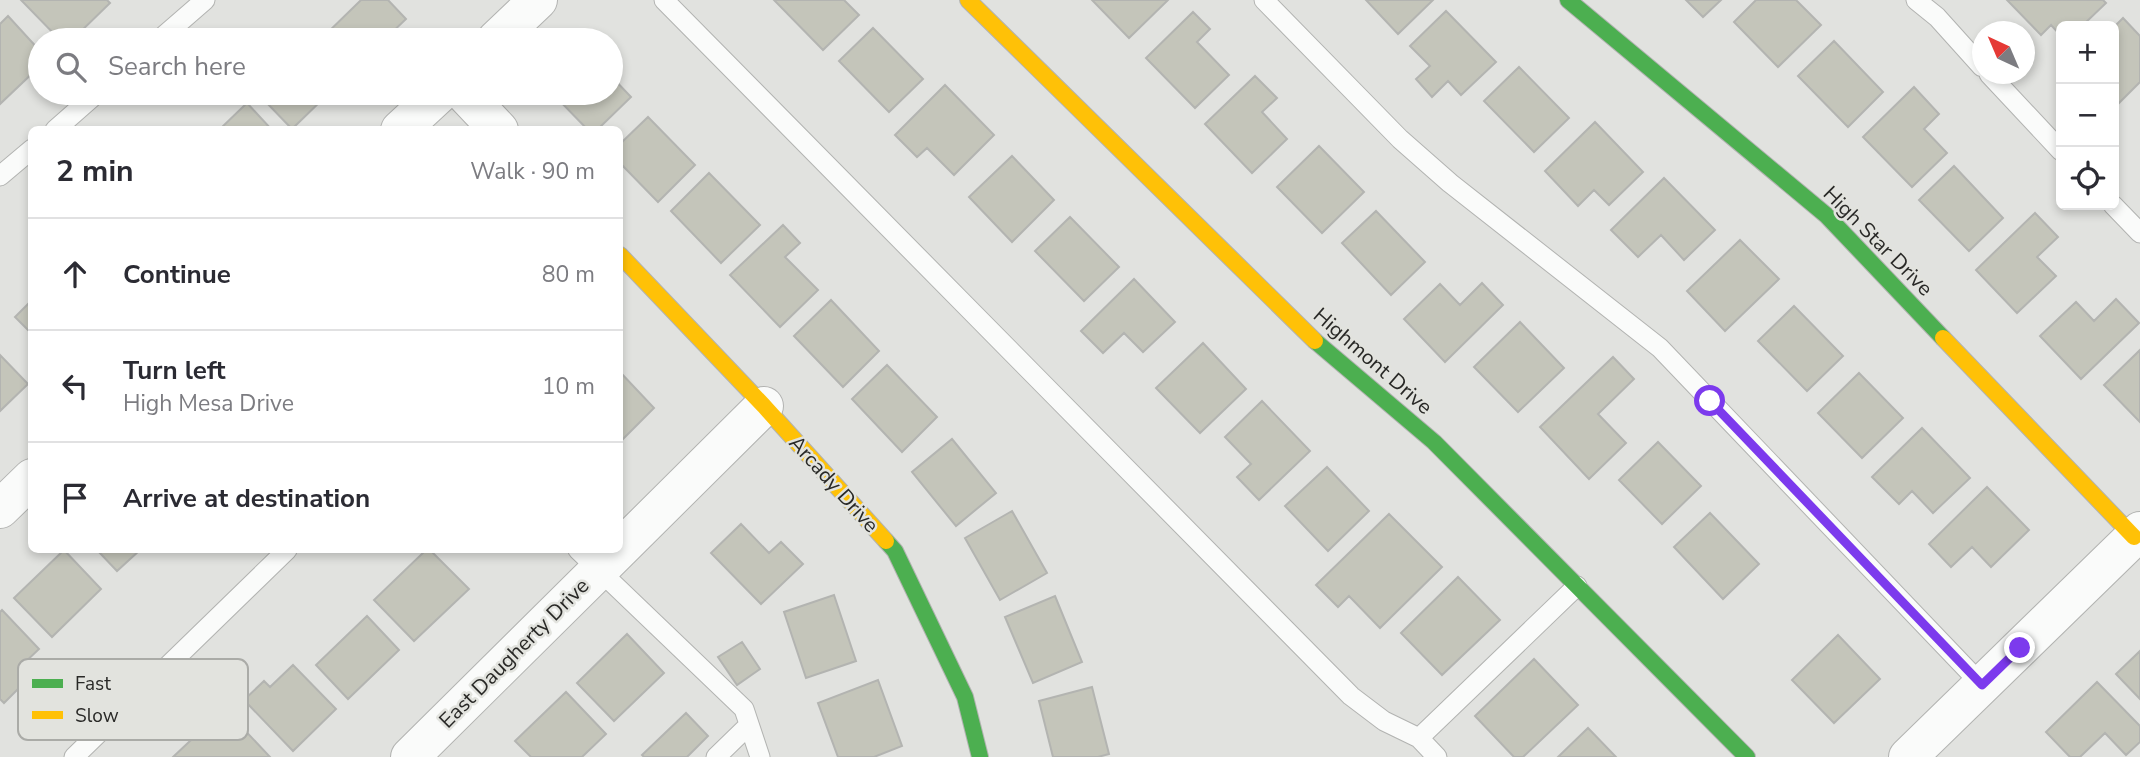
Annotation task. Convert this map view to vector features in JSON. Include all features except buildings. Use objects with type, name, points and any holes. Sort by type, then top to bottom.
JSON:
[{"type":"street","points":[[509,28],[538,0]]},
{"type":"street","name":"Highmont Drive","points":[[968,0],[1307,334],[1434,442],[1747,757]]},
{"type":"street","name":"High Star Drive","points":[[1568,0],[1826,215],[2137,534]]},
{"type":"street","points":[[404,126],[427,105]]},
{"type":"street","points":[[475,105],[495,126]]},
{"type":"street","name":"Arcady Drive","points":[[623,258],[764,406],[895,551],[965,697],[980,757]]},
{"type":"street","name":"East Daugherty Drive","points":[[623,537],[764,406]]},
{"type":"street","points":[[0,509],[28,482]]},
{"type":"street","points":[[1908,757],[2137,534]]},
{"type":"street","name":"East Daugherty Drive","points":[[410,757],[604,555]]},
{"type":"lane","points":[[173,28],[205,0]]},
{"type":"lane","points":[[664,0],[1351,696],[1384,721],[1419,738],[1437,757]]},
{"type":"lane","points":[[1264,0],[1400,139],[1450,183],[1660,348],[1982,685]]},
{"type":"lane","points":[[1916,0],[1972,55]]},
{"type":"lane","points":[[1998,84],[2057,147]]},
{"type":"lane","points":[[60,126],[83,105]]},
{"type":"lane","points":[[0,176],[28,152]]},
{"type":"lane","points":[[2118,210],[2140,233]]},
{"type":"lane","points":[[175,659],[284,553]]},
{"type":"lane","points":[[604,555],[744,709],[760,757]]},
{"type":"lane","points":[[1419,738],[1577,586]]},
{"type":"lane","points":[[716,757],[749,725]]},
{"type":"lane","points":[[74,757],[91,740]]},
{"type":"traffic: fast","points":[[1568,0],[1826,215],[1943,338]]},
{"type":"traffic: fast","points":[[1315,341],[1434,442],[1747,757]]},
{"type":"traffic: fast","points":[[886,541],[895,551],[965,697],[980,757]]},
{"type":"traffic: slow","points":[[968,0],[1315,341]]},
{"type":"traffic: slow","points":[[623,258],[764,406],[886,541]]},
{"type":"traffic: slow","points":[[1943,338],[2134,537]]},
{"type":"route","points":[[1710,401],[1982,685],[2020,648]]}]
